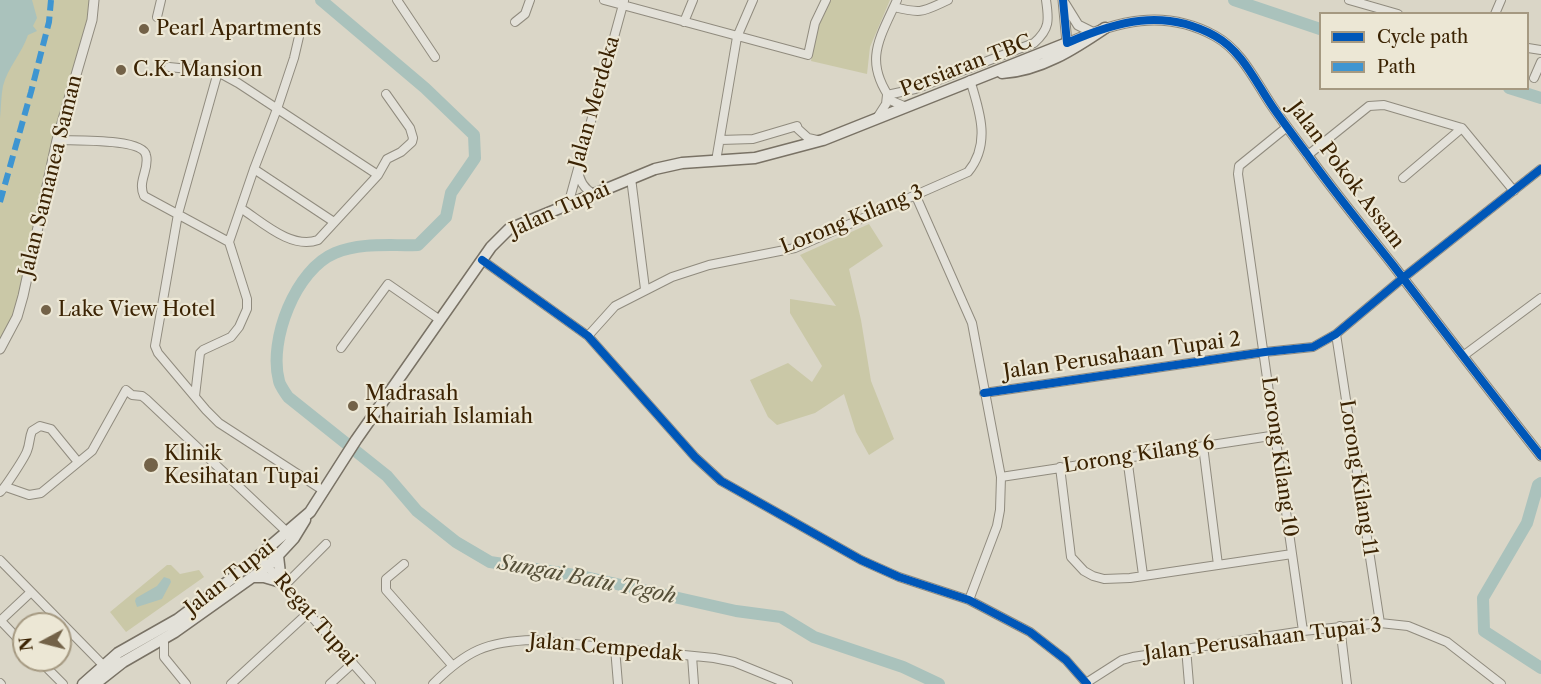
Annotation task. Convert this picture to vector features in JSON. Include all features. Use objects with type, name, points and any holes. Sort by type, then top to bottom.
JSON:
[{"type":"main road","points":[[987,74],[1012,72],[1037,65],[1071,51],[1105,28]]},
{"type":"main road","name":"Jalan Tupai","points":[[83,684],[103,665],[133,643],[177,619],[259,557],[310,512],[359,436],[482,260],[509,229],[631,178],[669,165],[755,158],[823,140],[970,80],[1067,44]]},
{"type":"main road","points":[[95,684],[145,648],[190,623],[268,566],[300,530],[310,512]]},
{"type":"main road","points":[[253,577],[264,577],[282,584],[278,556]]},
{"type":"street","name":"Jalan Samanea Saman","points":[[0,349],[17,317],[57,140],[92,20],[94,0]]},
{"type":"street","points":[[157,17],[161,0]]},
{"type":"street","points":[[397,0],[435,57]]},
{"type":"street","points":[[515,22],[525,14],[530,0]]},
{"type":"street","points":[[604,0],[624,2],[684,22],[808,55],[816,23],[826,0]]},
{"type":"street","points":[[684,22],[693,0]]},
{"type":"street","points":[[716,161],[737,37],[753,0]]},
{"type":"street","points":[[904,106],[892,101],[876,73],[876,48],[895,3],[915,12],[948,0]]},
{"type":"street","name":"Persiaran TBC","points":[[887,95],[915,89],[1034,43],[1043,36],[1048,26],[1046,0]]},
{"type":"street","points":[[1349,0],[1392,12]]},
{"type":"street","points":[[1063,1],[1078,25],[1092,32]]},
{"type":"street","points":[[1063,1],[1067,44]]},
{"type":"street","name":"Jalan Merdeka","points":[[568,205],[624,2]]},
{"type":"street","name":"Jalan Pokok Assam","points":[[1105,28],[1155,19],[1179,22],[1215,36],[1229,46],[1245,63],[1308,155],[1541,456]]},
{"type":"street","points":[[195,396],[200,353],[231,337],[240,327],[247,309],[247,298],[230,242],[254,169],[277,110],[301,28]]},
{"type":"street","name":"Jalan Tupai","points":[[1067,44],[1105,28]]},
{"type":"street","points":[[1534,78],[1541,62]]},
{"type":"street","points":[[169,67],[218,72],[378,175]]},
{"type":"street","points":[[218,72],[178,214],[155,346],[158,353],[219,423],[324,491]]},
{"type":"street","name":"Lorong Kilang 3","points":[[588,336],[615,306],[672,277],[709,265],[795,248],[968,172],[975,163],[982,141],[982,127],[970,80]]},
{"type":"street","points":[[242,209],[297,242],[318,240],[378,175],[387,159],[407,147],[413,138],[410,128],[386,94]]},
{"type":"street","points":[[877,118],[886,104],[887,95]]},
{"type":"street","points":[[1308,155],[1369,106],[1384,105],[1462,128],[1514,191]]},
{"type":"street","points":[[720,140],[753,139],[797,126],[808,138],[823,140]]},
{"type":"street","name":"Lorong Kilang 10","points":[[1287,127],[1239,166],[1238,174],[1277,435],[1303,631]]},
{"type":"street","points":[[1403,178],[1462,128]]},
{"type":"street","points":[[790,150],[797,140],[798,129]]},
{"type":"street","points":[[57,140],[127,143],[139,146],[146,153],[147,158],[141,182],[144,196],[230,242]]},
{"type":"street","points":[[578,163],[581,182],[586,190],[594,194]]},
{"type":"street","points":[[254,169],[334,222]]},
{"type":"street","name":"Jalan Perusahaan Tupai 2","points":[[984,393],[1313,346],[1336,334],[1541,169]]},
{"type":"street","points":[[631,178],[645,290]]},
{"type":"street","points":[[915,194],[972,323],[1001,477],[997,526],[969,600]]},
{"type":"street","points":[[482,260],[588,336],[695,457],[721,481],[861,560],[899,577],[969,600],[1030,632],[1066,660],[1087,684]]},
{"type":"street","points":[[341,348],[388,284],[440,320]]},
{"type":"street","points":[[1463,356],[1541,298]]},
{"type":"street","name":"Lorong Kilang 11","points":[[1336,334],[1380,623]]},
{"type":"street","points":[[78,462],[51,429],[40,426],[32,431],[24,458],[3,489],[29,495],[41,494],[78,462],[95,447],[126,390],[132,395],[147,399],[287,532]]},
{"type":"street","name":"Lorong Kilang 6","points":[[1001,477],[1277,435]]},
{"type":"street","points":[[1203,446],[1218,565]]},
{"type":"street","points":[[1127,457],[1143,575]]},
{"type":"street","points":[[1060,467],[1071,556],[1084,571],[1104,579],[1292,554]]},
{"type":"street","points":[[282,584],[326,544]]},
{"type":"street","name":"Regat Tupai","points":[[259,557],[371,684]]},
{"type":"street","points":[[0,560],[103,665]]},
{"type":"street","points":[[404,564],[386,579],[386,590],[452,665]]},
{"type":"street","points":[[12,633],[0,621],[31,592]]},
{"type":"street","points":[[231,684],[308,614]]},
{"type":"street","name":"Jalan Perusahaan Tupai 3","points":[[1087,684],[1122,660],[1133,657],[1303,631],[1380,623],[1408,626],[1447,642],[1502,684]]},
{"type":"street","points":[[1340,626],[1347,684]]},
{"type":"street","points":[[164,639],[164,657]]},
{"type":"street","name":"Jalan Cempedak","points":[[433,684],[452,665],[478,649],[519,640],[615,648],[734,662],[773,681],[788,684]]},
{"type":"street","points":[[145,648],[164,657],[186,684]]},
{"type":"street","points":[[615,648],[618,684]]},
{"type":"street","points":[[1186,648],[1189,684]]},
{"type":"street","points":[[692,657],[694,684]]},
{"type":"street","points":[[330,684],[353,663]]},
{"type":"street","points":[[51,672],[63,684]]},
{"type":"shaded area","points":[[0,0],[93,0],[15,316],[0,345]]},
{"type":"shaded area","points":[[829,0],[890,0],[870,47],[867,74],[811,61],[818,25]]},
{"type":"shaded area","points":[[869,224],[883,246],[849,269],[861,320],[871,381],[894,439],[869,455],[856,432],[844,394],[815,413],[777,425],[768,417],[750,380],[788,363],[812,382],[822,366],[790,313],[790,299],[836,306],[800,255]]},
{"type":"shaded area","points":[[167,565],[171,565],[180,574],[199,570],[204,577],[126,632],[110,612]]},
{"type":"water","points":[[0,0],[32,0],[37,18],[33,26],[37,31],[28,35],[5,79],[0,119]]},
{"type":"water","points":[[164,577],[170,579],[171,582],[162,599],[137,607],[136,598],[157,586]]},
{"type":"waterway","name":"Sungai Batu Tegoh","points":[[321,0],[425,88],[474,135],[475,158],[451,193],[446,217],[418,245],[355,247],[335,253],[321,261],[308,274],[288,308],[278,346],[279,381],[288,397],[387,476],[417,511],[456,542],[490,562],[581,576],[736,611],[781,617],[814,637],[903,667],[939,684]]},
{"type":"waterway","points":[[1234,0],[1319,29]]},
{"type":"waterway","points":[[1515,90],[1541,98]]},
{"type":"waterway","points":[[1541,483],[1538,485],[1527,523],[1483,598],[1484,631],[1541,668]]},
{"type":"marked path","points":[[0,202],[49,22],[51,0]]},
{"type":"cycle path","points":[[1063,0],[1067,43],[1122,24],[1159,20],[1196,27],[1225,42],[1247,67],[1276,112],[1328,182],[1541,456]]},
{"type":"cycle path","points":[[984,393],[1313,347],[1336,334],[1541,169]]},
{"type":"cycle path","points":[[482,260],[588,336],[695,457],[721,481],[861,560],[899,577],[969,600],[1030,632],[1066,660],[1087,684]]},
{"type":"place","name":"Pearl Apartments","points":[[144,29]]},
{"type":"place","name":"C.K. Mansion","points":[[121,70]]},
{"type":"place","name":"Lake View Hotel","points":[[46,310]]},
{"type":"place","name":"Madrasah Khairiah Islamiah","points":[[353,406]]},
{"type":"place","name":"Klinik Kesihatan Tupai","points":[[151,465]]}]
